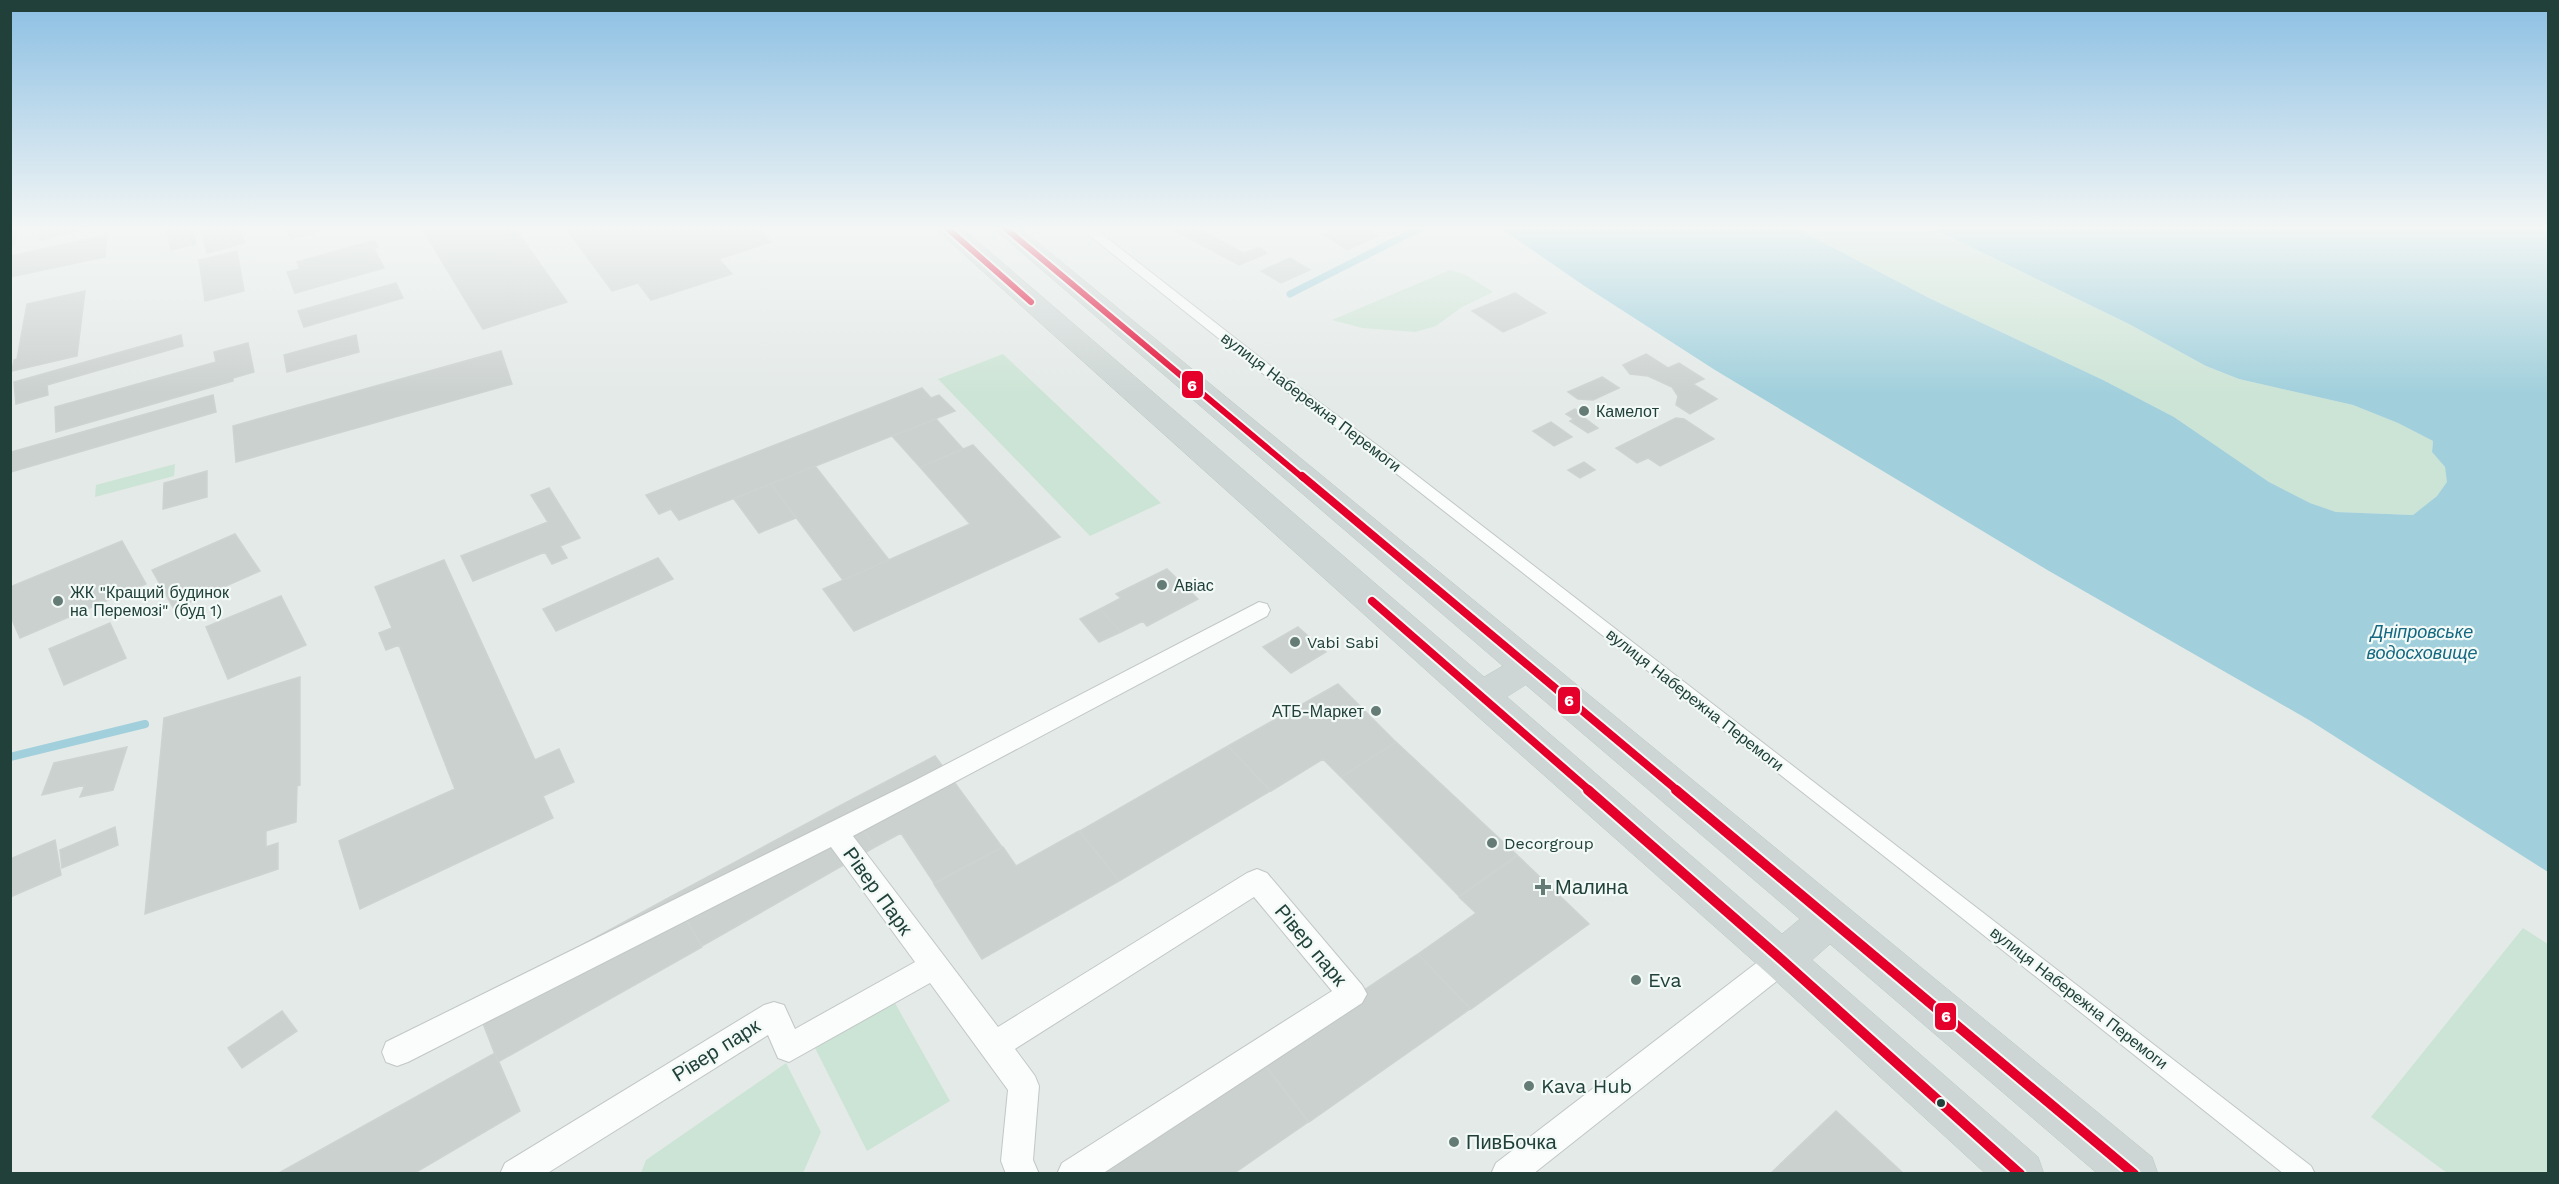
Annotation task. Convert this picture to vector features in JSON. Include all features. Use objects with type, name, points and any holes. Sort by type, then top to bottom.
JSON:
[{"type":"main road","points":[[1008,282],[1479,697],[1782,960],[2021,1173]]},
{"type":"main road","points":[[1070,282],[2135,1173]]},
{"type":"main road","points":[[1067,334],[1111,317]]},
{"type":"main road","points":[[1479,697],[1529,668]]},
{"type":"main road","points":[[1782,960],[1830,919]]},
{"type":"street","name":"вулиця Набережна Перемоги","points":[[1157,282],[1920,872],[2303,1173]]},
{"type":"street","points":[[397,1052],[835,832],[1259,610]]},
{"type":"street","name":"Рівер Парк","points":[[835,832],[1024,1086],[1017,1161],[1023,1173]]},
{"type":"street","name":"Рівер парк","points":[[993,1046],[1257,881],[1352,994],[1073,1173]]},
{"type":"street","name":"Рівер парк","points":[[516,1173],[774,1015],[789,1048],[927,958]]},
{"type":"street","points":[[1506,1173],[1782,960]]},
{"type":"green space","points":[[1421,282],[1478,282],[1493,292],[1462,307],[1436,326],[1415,332],[1362,328],[1332,320]]},
{"type":"green space","points":[[1899,282],[2043,282],[2129,324],[2206,366],[2239,379],[2353,405],[2398,423],[2433,441],[2432,452],[2445,467],[2448,482],[2437,496],[2413,515],[2336,512],[2310,503],[2269,482],[2174,417],[2103,380]]},
{"type":"green space","points":[[1003,354],[1161,503],[1090,536],[938,379]]},
{"type":"green space","points":[[175,464],[174,476],[95,497],[96,485]]},
{"type":"green space","points":[[2523,928],[2548,944],[2548,1173],[2447,1173],[2371,1117]]},
{"type":"green space","points":[[895,1003],[950,1101],[867,1151],[815,1048]]},
{"type":"green space","points":[[786,1063],[821,1132],[803,1173],[641,1173],[646,1160]]},
{"type":"water","name":"Дніпровське водосховище","points":[[1579,282],[1899,282],[2103,380],[2174,417],[2269,482],[2310,503],[2336,512],[2413,515],[2437,496],[2447,482],[2445,467],[2432,452],[2433,441],[2398,423],[2353,405],[2239,379],[2206,366],[2129,324],[2043,282],[2548,282],[2548,872],[2309,720],[2049,571],[1715,370]]},
{"type":"building","points":[[202,282],[242,282],[244,291],[205,301]]},
{"type":"building","points":[[291,282],[333,282],[295,293]]},
{"type":"building","points":[[455,282],[553,282],[567,302],[483,329]]},
{"type":"building","points":[[606,282],[706,282],[651,300],[638,283],[612,291]]},
{"type":"building","points":[[396,283],[403,298],[304,327],[298,311]]},
{"type":"building","points":[[85,291],[77,356],[12,371],[14,360],[17,359],[27,304]]},
{"type":"building","points":[[1515,293],[1546,313],[1503,332],[1472,311]]},
{"type":"building","points":[[181,335],[183,346],[47,385],[48,395],[16,404],[14,382]]},
{"type":"building","points":[[356,335],[359,352],[287,372],[284,355]]},
{"type":"building","points":[[248,343],[254,372],[233,378],[233,381],[56,432],[55,407],[216,362],[214,352]]},
{"type":"building","points":[[501,351],[512,384],[236,462],[233,426]]},
{"type":"building","points":[[1646,354],[1668,368],[1679,363],[1704,379],[1693,384],[1717,399],[1690,414],[1676,405],[1678,396],[1672,387],[1648,376],[1630,374],[1623,365]]},
{"type":"building","points":[[1602,377],[1619,388],[1593,400],[1578,399],[1568,392]]},
{"type":"building","points":[[922,388],[931,398],[939,395],[955,411],[679,520],[671,509],[659,514],[646,495]]},
{"type":"building","points":[[213,395],[216,412],[11,472],[11,452]]},
{"type":"building","points":[[1575,409],[1598,428],[1588,433],[1570,421],[1574,419],[1566,414]]},
{"type":"building","points":[[1676,418],[1684,419],[1714,439],[1660,466],[1648,458],[1637,463],[1616,448]]},
{"type":"building","points":[[936,419],[963,449],[920,467],[892,436]]},
{"type":"building","points":[[1551,422],[1572,437],[1554,446],[1533,431]]},
{"type":"building","points":[[973,445],[1060,537],[854,631],[823,589],[970,524],[920,467]]},
{"type":"building","points":[[1584,462],[1595,470],[1580,478],[1568,470]]},
{"type":"building","points":[[815,466],[889,560],[843,580],[771,484]]},
{"type":"building","points":[[207,471],[207,497],[163,509],[164,483]]},
{"type":"building","points":[[771,484],[796,518],[759,533],[734,499]]},
{"type":"building","points":[[549,488],[580,538],[560,546],[567,558],[552,564],[545,552],[473,581],[461,556],[548,522],[531,495]]},
{"type":"building","points":[[235,534],[260,571],[174,609],[152,570]]},
{"type":"building","name":"ЖК \"Кращий будинок на Перемозі\" (буд 1)","points":[[122,541],[146,584],[20,638],[10,615],[10,587]]},
{"type":"building","points":[[658,558],[673,579],[556,631],[543,609]]},
{"type":"building","points":[[444,560],[535,760],[559,749],[574,782],[543,796],[553,818],[360,909],[339,841],[455,789],[399,645],[386,650],[379,633],[392,628],[375,587]]},
{"type":"building","points":[[1167,569],[1198,599],[1147,626],[1143,621],[1121,632],[1100,609],[1121,598],[1116,594]]},
{"type":"building","points":[[281,596],[306,645],[228,679],[206,627]]},
{"type":"building","points":[[1100,609],[1121,632],[1099,642],[1080,619]]},
{"type":"building","points":[[110,623],[126,658],[64,685],[49,649]]},
{"type":"building","points":[[1298,627],[1326,652],[1291,673],[1263,647]]},
{"type":"building","points":[[300,677],[300,785],[297,786],[296,822],[266,831],[266,847],[278,843],[278,869],[145,914],[164,718]]},
{"type":"building","points":[[1338,684],[1396,742],[1341,777],[1323,759],[1271,791],[1228,746]]},
{"type":"building","points":[[1396,742],[1517,855],[1459,896],[1341,777]]},
{"type":"building","points":[[1228,746],[1270,791],[1119,881],[1080,831]]},
{"type":"building","points":[[127,747],[113,790],[80,797],[85,785],[42,795],[54,763]]},
{"type":"building","points":[[935,756],[1002,847],[934,883],[901,833],[875,847],[845,803]]},
{"type":"building","points":[[845,803],[875,847],[702,946],[672,896]]},
{"type":"building","points":[[115,827],[118,845],[62,868],[60,850]]},
{"type":"building","points":[[1079,831],[1119,881],[982,959],[934,884],[1003,847],[1016,866]]},
{"type":"building","points":[[55,840],[61,875],[10,897],[10,859]]},
{"type":"building","points":[[1518,856],[1589,924],[1471,1009],[1418,954],[1476,913],[1459,897]]},
{"type":"building","points":[[672,896],[702,947],[498,1062],[475,1003]]},
{"type":"building","points":[[1418,954],[1470,1009],[1309,1122],[1261,1059]]},
{"type":"building","points":[[282,1011],[297,1031],[242,1068],[228,1048]]},
{"type":"building","points":[[495,1053],[520,1111],[413,1174],[277,1174]]},
{"type":"building","points":[[1260,1059],[1308,1122],[1233,1174],[1085,1174]]},
{"type":"building","points":[[1836,1111],[1904,1174],[1770,1174]]},
{"type":"waterway","points":[[1290,294],[1313,282]]},
{"type":"waterway","points":[[10,757],[145,724]]},
{"type":"transit line","name":"6","points":[[1009,282],[1031,302]]},
{"type":"transit line","name":"6","points":[[1070,282],[2134,1174]]},
{"type":"transit line","name":"6","points":[[1372,601],[1782,960],[2020,1174]]},
{"type":"place","name":"Камелот","points":[[1584,411]]},
{"type":"place","name":"Авіас","points":[[1162,585]]},
{"type":"place","name":"ЖК \"Кращий будинок на Перемозі\" (буд 1)","points":[[58,601]]},
{"type":"place","name":"Vabi Sabi","points":[[1295,642]]},
{"type":"place","name":"АТБ-Маркет","points":[[1376,711]]},
{"type":"place","name":"Decorgroup","points":[[1492,843]]},
{"type":"place","name":"Малина","points":[[1543,887]]},
{"type":"place","name":"Eva","points":[[1636,980]]},
{"type":"place","name":"Kava Hub","points":[[1529,1086]]},
{"type":"place","name":"ПивБочка","points":[[1454,1142]]}]
